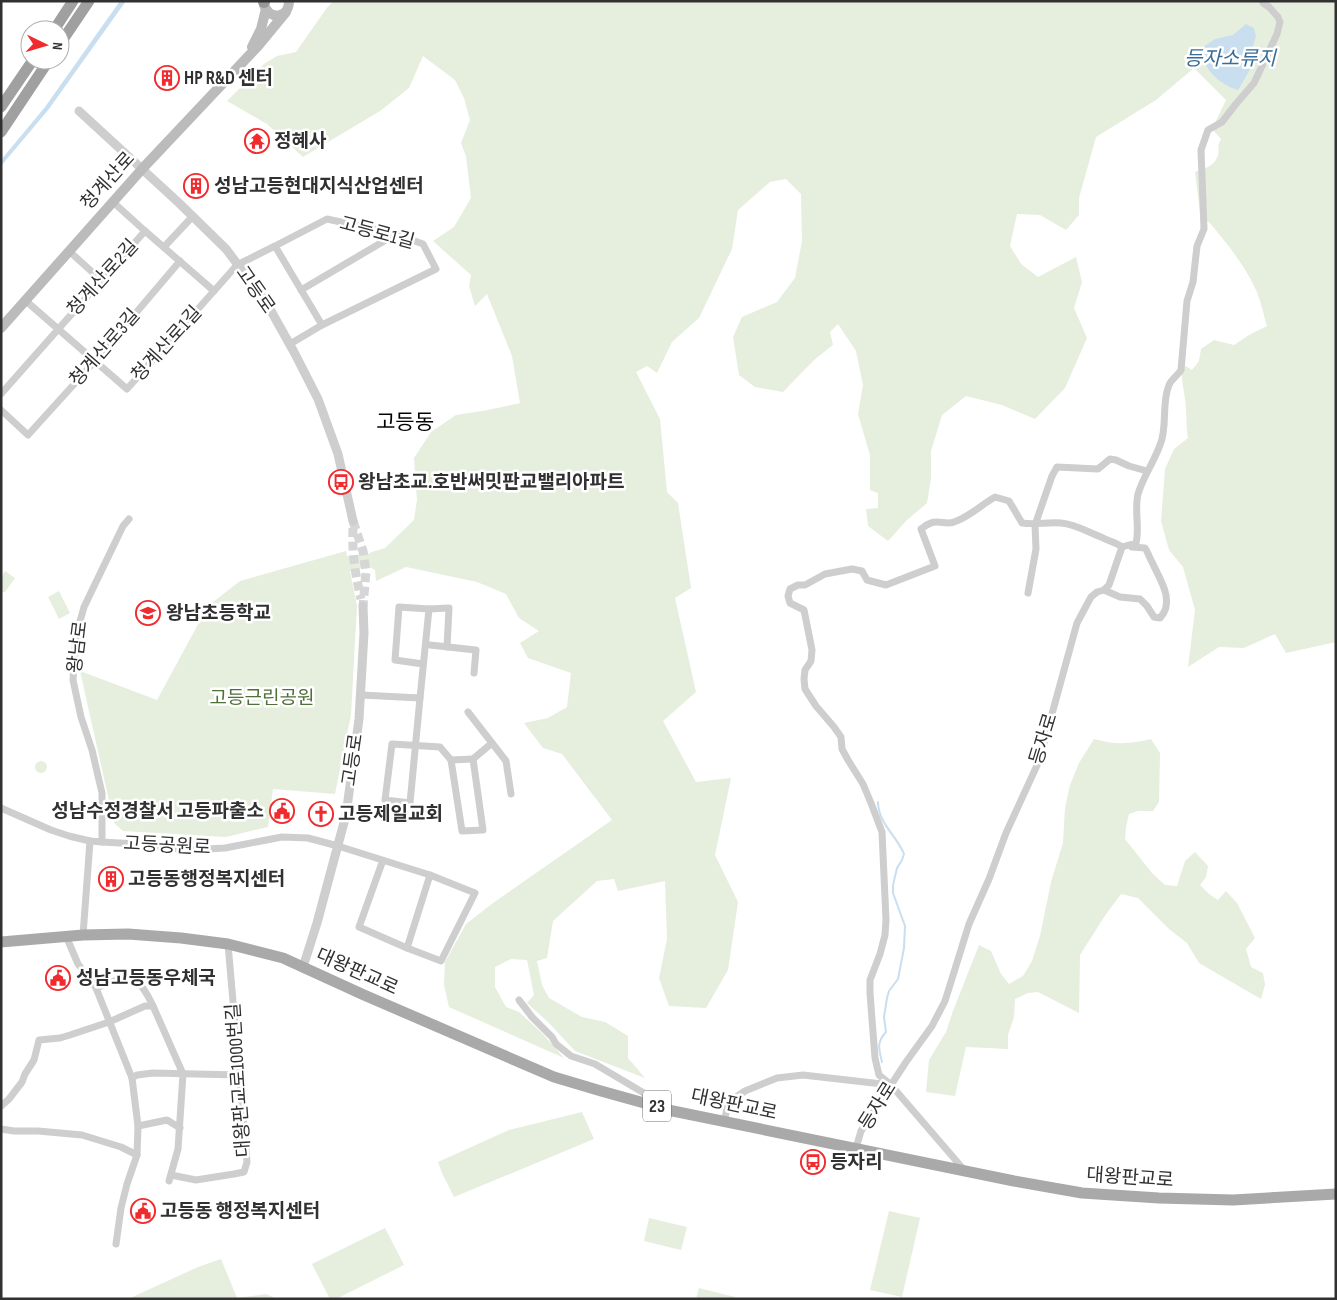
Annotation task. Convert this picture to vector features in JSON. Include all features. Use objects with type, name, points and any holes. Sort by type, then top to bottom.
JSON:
[{"type":"highway","points":[[61,20],[73,1]]},
{"type":"highway","points":[[70,29],[89,1]]},
{"type":"highway","points":[[1,107],[26,70]]},
{"type":"highway","points":[[1,132],[42,70]]},
{"type":"main road","points":[[265,3],[268,12],[275,16],[279,16],[289,6]]},
{"type":"main road","name":"청계산로","points":[[244,60],[261,29],[265,3]]},
{"type":"main road","name":"청계산로","points":[[1,328],[143,168],[258,46],[289,6]]},
{"type":"main road","name":"대왕판교로","points":[[1,942],[66,936],[128,934],[228,944],[283,958],[554,1077],[673,1111],[1082,1193],[1233,1200],[1336,1194]]},
{"type":"street","points":[[1122,547],[1136,544],[1138,534],[1136,518],[1138,494],[1161,444],[1167,393],[1170,383],[1181,370],[1187,301],[1193,282],[1197,246],[1204,228],[1201,150],[1208,130],[1222,122],[1254,83],[1277,34],[1280,22],[1278,16],[1263,1]]},
{"type":"street","name":"고등로","points":[[79,111],[193,216],[226,250],[266,302],[318,399],[338,454],[353,521]]},
{"type":"street","points":[[113,202],[146,231]]},
{"type":"street","points":[[164,247],[193,216]]},
{"type":"street","name":"고등로1길","points":[[238,265],[327,219],[396,234],[423,244],[436,268],[290,344]]},
{"type":"street","name":"청계산로2길","points":[[1,394],[146,231],[214,291]]},
{"type":"street","points":[[301,290],[396,234]]},
{"type":"street","points":[[275,246],[322,326]]},
{"type":"street","points":[[69,251],[102,280]]},
{"type":"street","name":"청계산로3길","points":[[1,410],[28,434],[180,262]]},
{"type":"street","name":"청계산로1길","points":[[26,301],[127,389],[238,265]]},
{"type":"street","points":[[1028,593],[1036,549],[1035,525],[1052,476],[1058,467],[1098,469],[1110,459],[1147,471]]},
{"type":"street","points":[[966,1170],[891,1085],[879,1074],[875,1058],[870,980],[885,935],[882,832],[863,784],[842,749],[840,737],[816,706],[805,688],[805,670],[811,661],[810,634],[804,610],[790,603],[788,596],[790,589],[798,585],[805,585],[825,574],[857,570],[862,571],[867,580],[886,585],[935,566],[920,529],[930,523],[952,523],[995,497],[1009,501],[1022,524],[1062,523],[1084,529],[1103,539],[1114,541],[1122,547],[1145,548],[1164,586],[1166,596],[1164,613],[1160,618],[1154,617],[1140,599],[1120,597],[1104,590]]},
{"type":"street","name":"왕남로","points":[[102,842],[102,794],[73,680],[76,636],[84,607],[123,526],[129,519]]},
{"type":"street","name":"등자로","points":[[856,1148],[861,1131],[932,1026],[945,1001],[970,924],[1006,833],[1039,761],[1077,623],[1091,597],[1109,585],[1122,547]]},
{"type":"street","name":"고등로","points":[[303,967],[317,923],[346,814],[361,695],[364,633],[363,606]]},
{"type":"street","points":[[423,664],[395,660],[399,607],[449,608],[447,647]]},
{"type":"street","points":[[429,609],[423,664],[415,746],[410,803],[384,800],[392,744],[415,746],[440,747],[451,760],[462,831],[483,830],[473,759]]},
{"type":"street","points":[[430,645],[476,650],[474,673]]},
{"type":"street","points":[[361,695],[420,698]]},
{"type":"street","points":[[468,712],[506,761],[511,794]]},
{"type":"street","points":[[451,760],[473,759],[492,743]]},
{"type":"street","name":"고등공원로","points":[[1,808],[51,830],[90,841],[188,850],[225,848],[282,838],[308,838],[430,875],[475,893],[441,961],[407,948]]},
{"type":"street","points":[[83,935],[90,841]]},
{"type":"street","points":[[383,860],[359,927],[407,948],[430,875]]},
{"type":"street","points":[[66,936],[78,964],[96,988],[132,1078],[138,1126],[137,1155],[121,1208],[116,1244]]},
{"type":"street","name":"대왕판교로1000번길","points":[[180,1128],[178,1149],[170,1178],[196,1180],[244,1172],[247,1162],[228,944]]},
{"type":"street","points":[[96,988],[114,980],[128,978],[140,982],[153,1006],[183,1074],[180,1128],[167,1120],[138,1126]]},
{"type":"street","points":[[519,1000],[556,1044],[571,1056],[595,1064],[673,1111]]},
{"type":"street","points":[[1,1106],[22,1082],[34,1060],[39,1040],[65,1037],[109,1022],[145,1006],[153,1006]]},
{"type":"street","points":[[132,1078],[137,1075],[153,1073],[239,1076]]},
{"type":"street","points":[[724,1121],[730,1102],[745,1091],[777,1078],[803,1075],[891,1085]]},
{"type":"street","points":[[1,1129],[82,1135],[121,1147],[137,1155]]},
{"type":"green space","name":"고등근린공원","points":[[333,1],[1336,1],[1336,642],[1286,653],[1275,634],[1244,648],[1219,647],[1188,667],[1195,610],[1183,567],[1169,550],[1161,521],[1165,469],[1174,449],[1188,438],[1182,364],[1192,370],[1199,361],[1201,349],[1214,340],[1234,345],[1267,326],[1251,279],[1208,221],[1201,220],[1195,172],[1209,166],[1217,159],[1221,139],[1212,129],[1226,100],[1194,68],[1156,100],[1096,137],[1079,198],[1079,215],[1066,230],[1040,215],[1017,214],[1010,246],[1021,264],[1038,277],[1076,257],[1082,282],[1074,308],[1087,338],[1065,388],[1035,419],[1002,405],[966,396],[942,415],[931,451],[931,478],[927,503],[906,521],[888,541],[868,526],[866,509],[878,508],[878,493],[870,490],[870,455],[858,414],[863,385],[856,351],[838,324],[830,332],[833,345],[814,360],[783,392],[755,387],[739,375],[733,337],[742,317],[777,302],[795,278],[802,241],[801,194],[786,179],[770,182],[738,210],[732,249],[699,318],[672,342],[657,373],[647,366],[636,372],[660,419],[667,492],[678,503],[691,588],[675,598],[696,692],[663,721],[696,782],[731,778],[715,855],[738,902],[728,970],[706,1008],[669,1006],[659,978],[667,939],[665,881],[618,891],[614,879],[597,881],[553,921],[547,958],[537,961],[542,985],[549,998],[582,1017],[605,1022],[628,1036],[628,1058],[645,1078],[575,1051],[527,1003],[534,995],[527,960],[511,959],[495,967],[495,987],[506,1007],[519,1012],[542,1033],[564,1058],[449,1007],[444,985],[445,962],[466,924],[612,820],[562,754],[543,748],[524,723],[548,718],[567,707],[571,673],[528,658],[520,643],[539,631],[519,618],[506,594],[477,582],[406,567],[376,581],[375,570],[368,566],[350,571],[357,606],[351,715],[335,794],[273,789],[268,827],[226,837],[123,831],[114,823],[80,671],[157,700],[208,606],[240,581],[346,551],[347,556],[366,555],[385,548],[414,520],[417,500],[414,458],[431,432],[456,415],[520,403],[512,356],[487,294],[475,306],[469,286],[471,275],[433,241],[454,227],[471,198],[466,156],[461,143],[470,120],[464,98],[455,80],[423,56],[409,88],[380,111],[303,157],[267,124],[227,101],[264,64],[277,56],[296,52]]},
{"type":"green space","points":[[5,571],[15,578],[5,592],[1,592],[1,578]]},
{"type":"green space","points":[[59,591],[70,613],[59,619],[48,597]]},
{"type":"green space","points":[[1094,739],[1122,743],[1151,739],[1160,753],[1159,802],[1153,811],[1138,811],[1129,814],[1125,839],[1152,873],[1165,885],[1177,886],[1185,861],[1195,852],[1208,866],[1206,877],[1200,885],[1218,900],[1226,891],[1237,903],[1255,938],[1246,949],[1251,967],[1263,973],[1265,985],[1261,999],[1199,963],[1187,943],[1169,929],[1138,898],[1121,894],[1080,955],[1079,1013],[1038,992],[1028,993],[1015,999],[1014,1017],[1008,1035],[1008,1049],[966,1047],[955,1096],[926,1092],[929,1060],[946,1032],[979,945],[991,951],[1001,974],[1009,984],[1023,976],[1032,961],[1040,936],[1051,882],[1063,843],[1065,808],[1070,785],[1079,763]]},
{"type":"green space","points":[[39,761],[43,761],[47,767],[43,773],[39,773],[35,769],[35,765]]},
{"type":"green space","points":[[582,1112],[594,1139],[454,1197],[438,1162],[509,1130]]},
{"type":"green space","points":[[889,1211],[920,1218],[902,1297],[870,1290]]},
{"type":"green space","points":[[649,1218],[687,1227],[681,1250],[644,1241]]},
{"type":"green space","points":[[385,1228],[404,1265],[336,1299],[330,1299],[312,1264]]},
{"type":"green space","points":[[221,1259],[237,1298],[266,1294],[277,1299],[128,1299],[198,1267]]},
{"type":"green space","points":[[699,1288],[735,1297],[734,1299],[696,1299]]},
{"type":"water","points":[[120,1],[126,1],[49,109],[1,166],[1,160],[45,107]]},
{"type":"water","name":"등자소류지","points":[[1246,24],[1254,28],[1256,36],[1251,68],[1238,90],[1224,84],[1213,75],[1205,64],[1199,50],[1215,39],[1233,35]]},
{"type":"waterway","points":[[878,802],[884,823],[904,854],[897,868],[893,885],[893,893],[905,926],[904,948],[898,979],[889,991],[887,998],[884,1017],[886,1032],[879,1046],[882,1062]]},
{"type":"tunnel","points":[[353,521],[363,551],[366,572],[363,606]]},
{"type":"tunnel","points":[[353,528],[354,564],[361,599]]},
{"type":"place","name":"HP R&D 센터","points":[[167,78]]},
{"type":"place","name":"정혜사","points":[[257,141]]},
{"type":"place","name":"성남고등현대지식산업센터","points":[[196,186]]},
{"type":"place","name":"왕남초교.호반써밋판교밸리아파트","points":[[341,482]]},
{"type":"place","name":"왕남초등학교","points":[[148,613]]},
{"type":"place","name":"성남수정경찰서 고등파출소","points":[[282,811]]},
{"type":"place","name":"고등제일교회","points":[[321,814]]},
{"type":"place","name":"고등동행정복지센터","points":[[111,879]]},
{"type":"place","name":"성남고등동우체국","points":[[58,978]]},
{"type":"place","name":"등자리","points":[[813,1162]]},
{"type":"place","name":"고등동 행정복지센터","points":[[143,1211]]},
{"type":"district","name":"고등동","points":[[405,422]]}]
